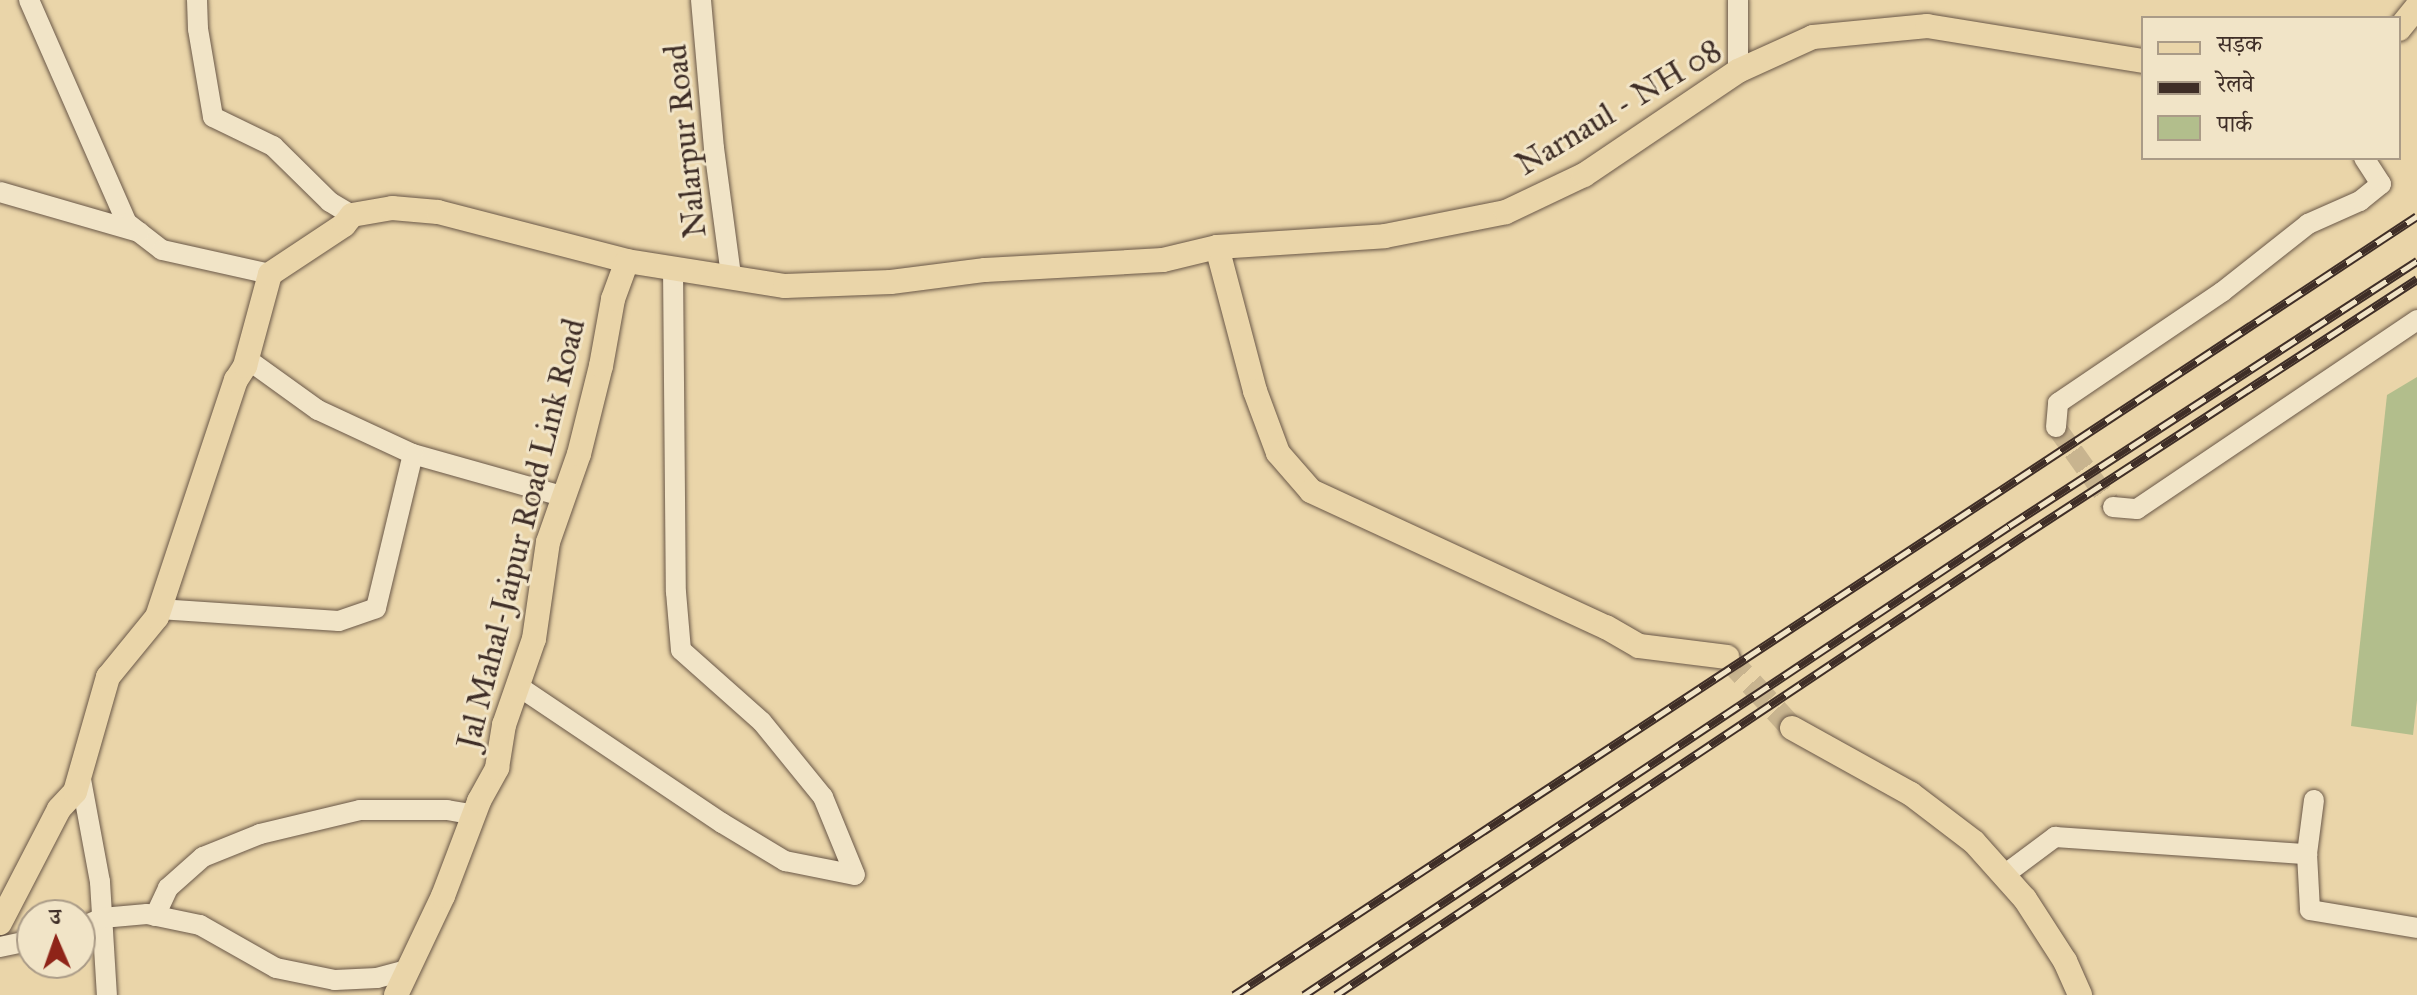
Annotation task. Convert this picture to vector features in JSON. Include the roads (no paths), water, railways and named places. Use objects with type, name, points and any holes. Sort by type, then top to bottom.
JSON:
[{"type":"main road","points":[[2401,27],[2417,7]]},
{"type":"main road","name":"Narnaul - NH 08","points":[[352,215],[392,208],[438,212],[627,261],[785,286],[891,282],[985,270],[1163,260],[1217,247],[1385,236],[1506,212],[1584,175],[1738,71],[1813,37],[1927,26],[2141,61]]},
{"type":"main road","points":[[0,923],[59,809],[75,792],[108,677],[157,617],[236,380],[247,359],[270,274],[344,225],[352,215]]},
{"type":"main road","points":[[1217,247],[1255,391],[1278,453],[1311,491],[1606,627],[1639,646],[1727,657]]},
{"type":"main road","name":"Jal Mahal-Jaipur Road Link Road","points":[[396,995],[443,896],[474,815],[497,768],[504,725],[534,639],[548,542],[565,497],[601,366],[613,299],[627,261]]},
{"type":"main road","points":[[1792,728],[1911,794],[1974,842],[2025,899],[2065,961],[2080,995]]},
{"type":"street","points":[[29,0],[127,223],[162,250],[270,274]]},
{"type":"street","points":[[197,0],[198,29],[213,117],[273,146],[330,202],[352,215]]},
{"type":"street","name":"Nalarpur Road","points":[[701,0],[714,148],[731,276]]},
{"type":"street","points":[[1738,0],[1738,71]]},
{"type":"street","points":[[2056,427],[2058,403],[2222,292],[2308,224],[2360,201],[2381,184],[2365,160]]},
{"type":"street","points":[[0,192],[139,232]]},
{"type":"street","points":[[518,686],[722,823],[785,861],[855,875],[823,797],[762,722],[681,650],[676,592],[673,267]]},
{"type":"street","points":[[2113,507],[2137,509],[2417,320]]},
{"type":"street","points":[[247,359],[318,410],[413,454],[565,497]]},
{"type":"street","points":[[159,609],[339,621],[376,608],[413,454]]},
{"type":"street","points":[[80,774],[100,882],[107,995]]},
{"type":"street","points":[[2314,800],[2307,854],[2310,910],[2417,928]]},
{"type":"street","points":[[155,916],[168,888],[203,857],[260,834],[360,810],[447,810],[474,815]]},
{"type":"street","points":[[2004,875],[2055,837],[2307,854]]},
{"type":"street","points":[[96,921],[155,916],[200,925],[276,968],[335,980],[377,978],[407,970]]},
{"type":"tunnel","points":[[2056,427],[2113,507]]},
{"type":"tunnel","points":[[1727,657],[1792,728]]},
{"type":"railway","points":[[1234,995],[2417,216]]},
{"type":"railway","points":[[1304,995],[2009,526],[2417,261]]},
{"type":"railway","points":[[1336,995],[2026,534],[2417,279]]}]
